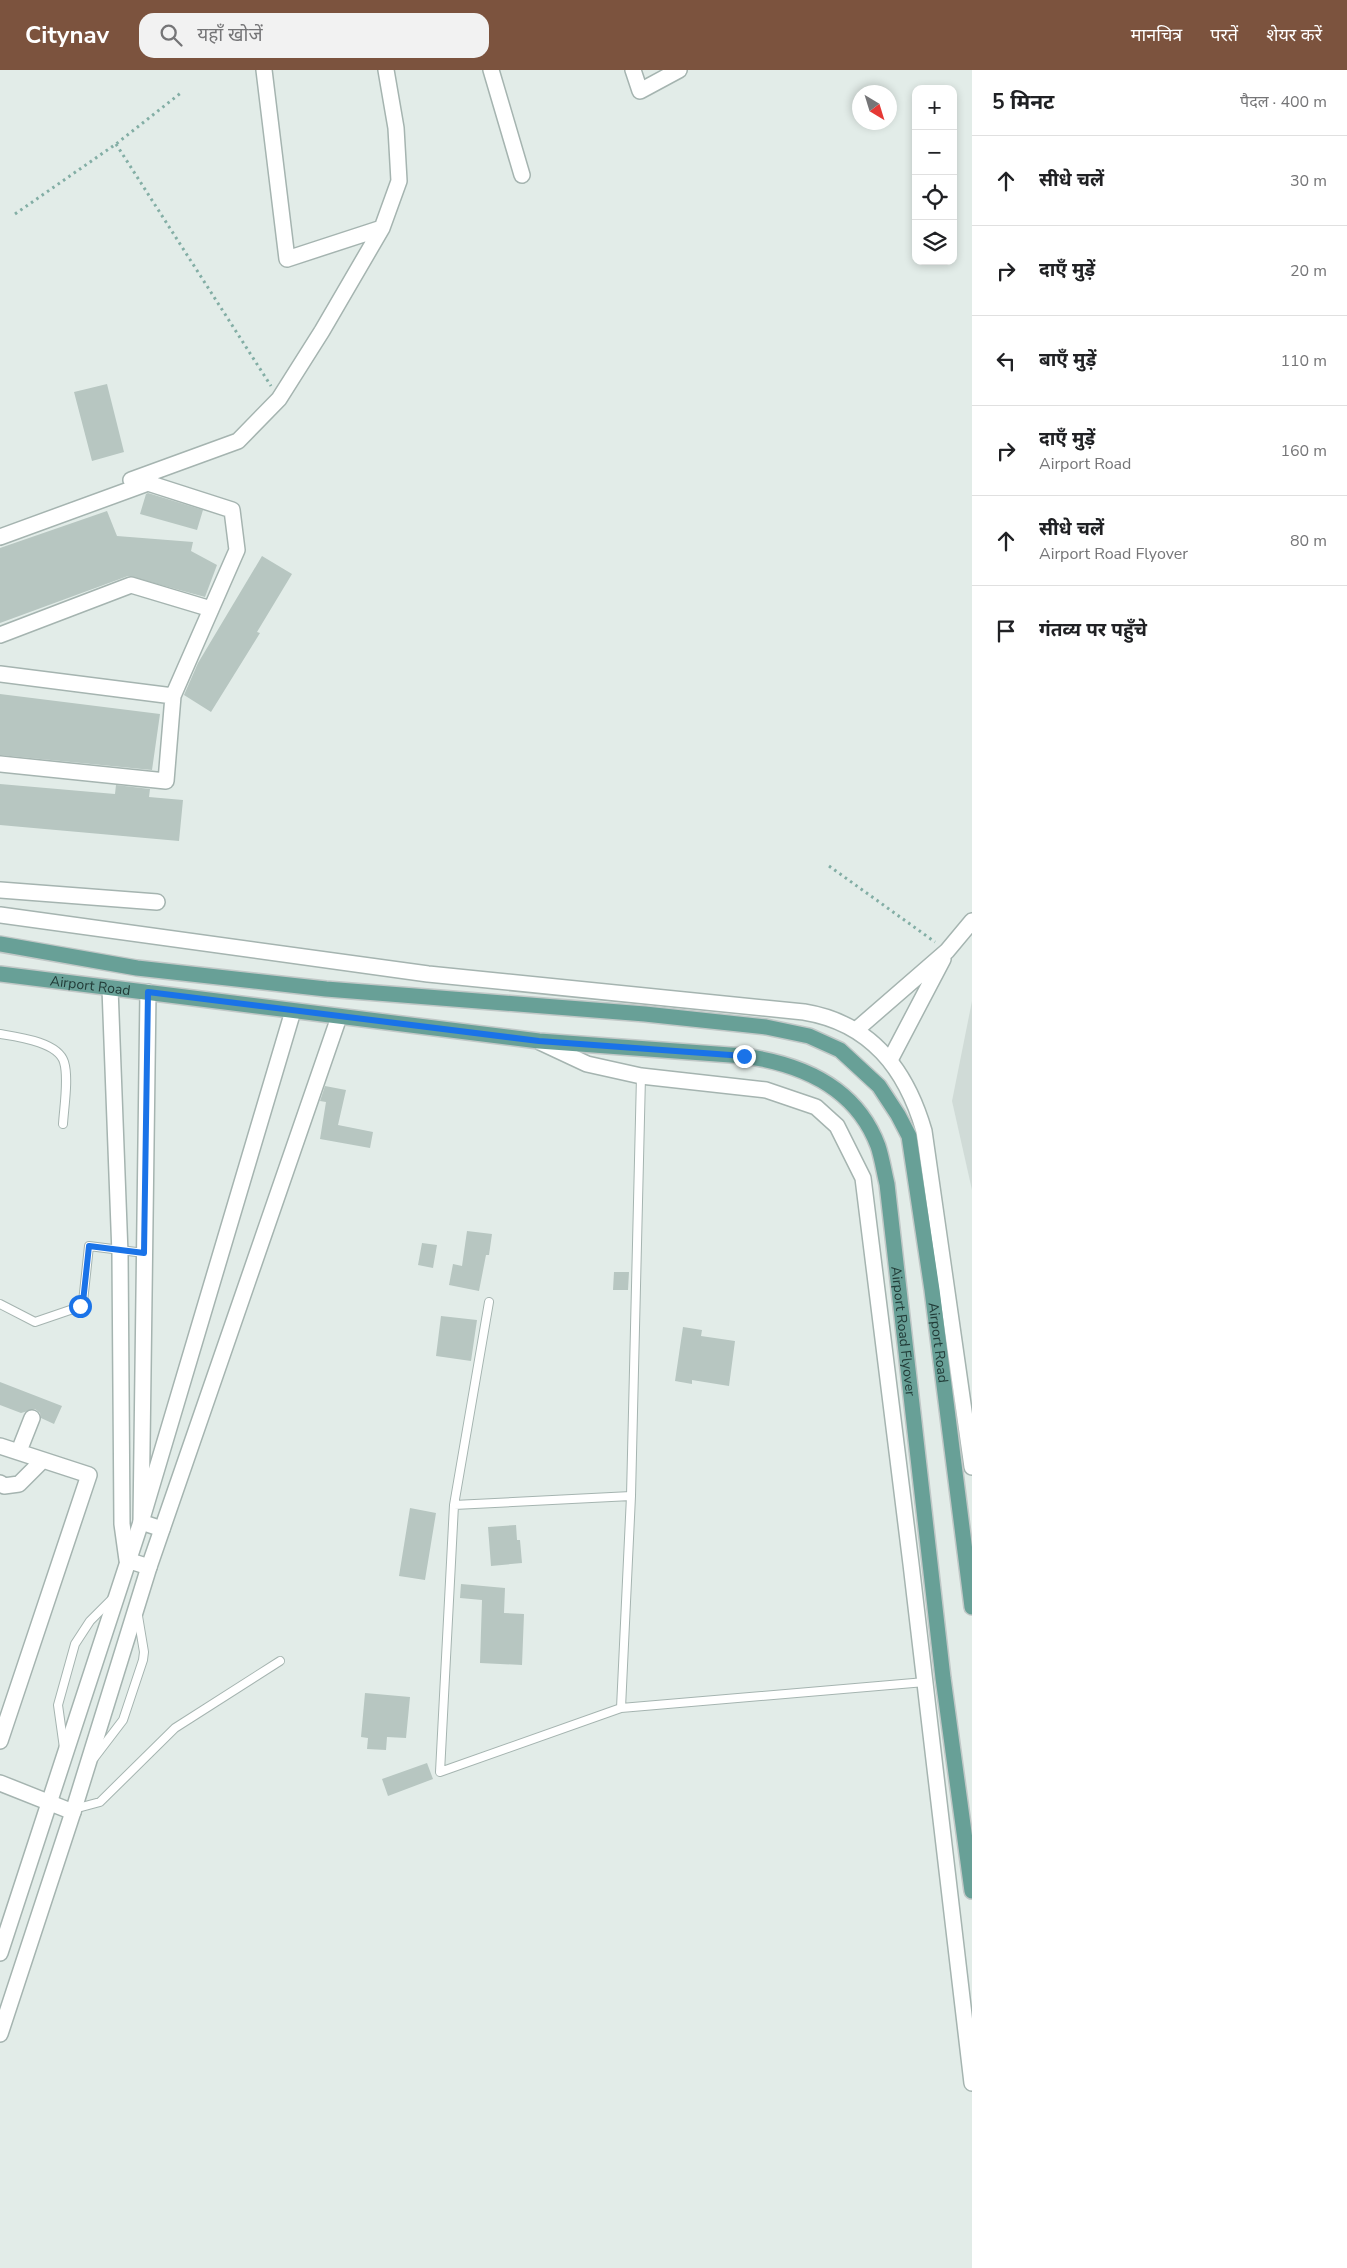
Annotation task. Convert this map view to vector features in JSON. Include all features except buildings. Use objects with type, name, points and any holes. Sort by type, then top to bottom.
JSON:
[{"type":"main road","name":"Airport Road","points":[[0,944],[137,968],[317,988],[645,1014],[766,1027],[810,1036],[840,1050],[879,1086],[898,1114],[909,1136],[932,1290],[972,1607]]},
{"type":"main road","name":"Airport Road","points":[[0,974],[539,1041]]},
{"type":"main road","name":"Airport Road Flyover","points":[[539,1041],[775,1060],[813,1074],[840,1093],[868,1126],[878,1147],[887,1184],[943,1678],[972,1891]]},
{"type":"street","points":[[264,70],[287,259],[382,228]]},
{"type":"street","points":[[0,528],[238,441],[279,399],[382,228],[399,181],[396,128],[386,70]]},
{"type":"street","points":[[491,70],[522,175]]},
{"type":"street","points":[[633,70],[640,90],[678,70]]},
{"type":"street","points":[[0,537],[148,483],[232,510],[237,550],[173,696],[166,781],[0,764]]},
{"type":"street","points":[[0,635],[131,585],[211,609]]},
{"type":"street","points":[[0,674],[173,696]]},
{"type":"street","points":[[0,890],[157,902]]},
{"type":"street","points":[[0,914],[428,974],[804,1012],[826,1017],[856,1030],[890,1060],[905,1080],[916,1103],[924,1131],[972,1467]]},
{"type":"street","points":[[856,1030],[947,951],[972,921]]},
{"type":"street","points":[[890,1060],[947,951]]},
{"type":"street","points":[[110,988],[120,1250],[122,1524],[127,1560]]},
{"type":"street","points":[[141,1522],[148,992]]},
{"type":"street","points":[[0,1953],[141,1522],[293,1011]]},
{"type":"street","points":[[0,2034],[87,1768],[136,1606],[339,1016]]},
{"type":"street","points":[[539,1041],[587,1064],[641,1076],[766,1090],[816,1107],[837,1126],[844,1136],[863,1178],[972,2083]]},
{"type":"street","points":[[19,1451],[32,1418]]},
{"type":"street","points":[[0,1446],[89,1475],[0,1741]]},
{"type":"street","points":[[0,1483],[4,1486],[19,1484],[43,1460]]},
{"type":"street","points":[[141,1522],[162,1529]]},
{"type":"street","points":[[127,1560],[149,1567]]},
{"type":"street","points":[[1,1788],[73,1811]]},
{"type":"lane","points":[[0,1034],[36,1041],[61,1056],[66,1069],[63,1124]]},
{"type":"lane","points":[[622,1708],[631,1496],[641,1076]]},
{"type":"lane","points":[[0,1304],[35,1322],[79,1307],[83,1302],[89,1246],[144,1253]]},
{"type":"lane","points":[[489,1302],[454,1505],[440,1772],[622,1708],[925,1682]]},
{"type":"lane","points":[[454,1505],[631,1496]]},
{"type":"lane","points":[[65,1753],[58,1705],[75,1644],[90,1621],[118,1593]]},
{"type":"lane","points":[[87,1768],[123,1720],[143,1660],[144,1652],[136,1606]]},
{"type":"lane","points":[[73,1811],[100,1802],[176,1728],[280,1661]]},
{"type":"path","points":[[15,214],[116,144],[182,92]]},
{"type":"path","points":[[116,144],[279,399]]},
{"type":"path","points":[[829,866],[947,951]]},
{"type":"shaded area","points":[[972,1001],[972,1190],[952,1101]]},
{"type":"route","points":[[80,1306],[83,1304],[89,1246],[144,1253],[148,992],[539,1041],[744,1056]]}]
